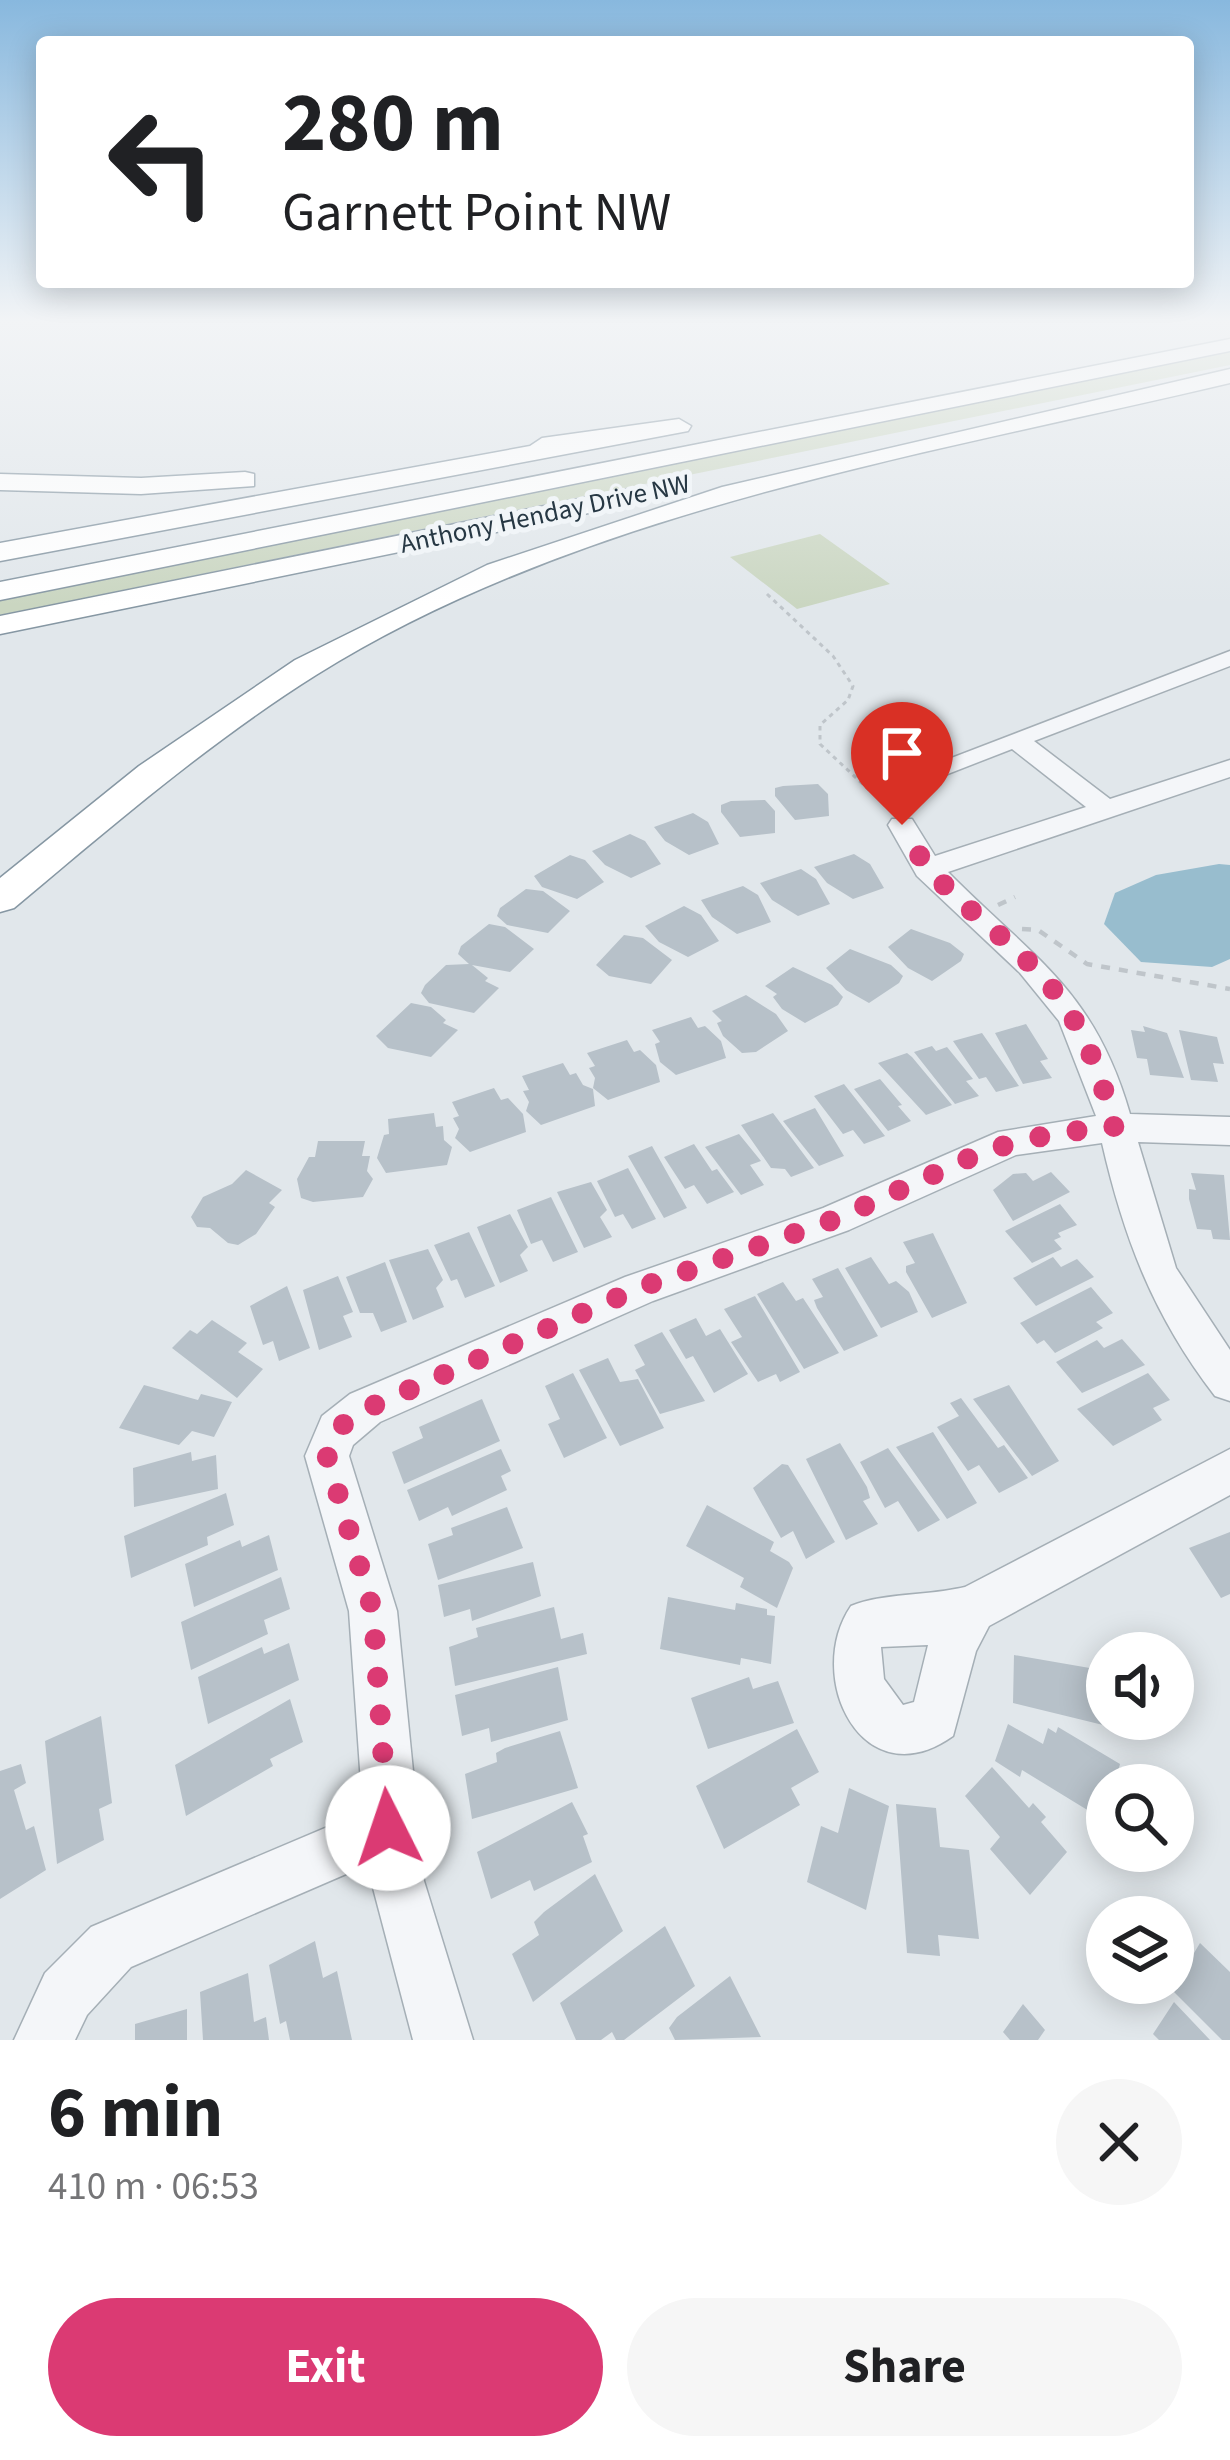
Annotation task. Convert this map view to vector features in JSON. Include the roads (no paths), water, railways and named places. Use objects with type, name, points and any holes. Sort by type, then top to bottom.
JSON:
[{"type":"highway","points":[[749,416],[754,415]]},
{"type":"highway","name":"Anthony Henday Drive NW","points":[[0,591],[865,415]]},
{"type":"highway","name":"Anthony Henday Drive NW","points":[[0,625],[1032,415]]},
{"type":"highway","points":[[0,899],[152,773],[307,667],[497,571],[731,493],[1060,415]]},
{"type":"highway","points":[[0,482],[141,486],[264,479],[706,423],[0,552]]},
{"type":"street","points":[[894,785],[1229,657]]},
{"type":"street","points":[[1016,740],[1106,809]]},
{"type":"street","points":[[927,869],[1230,768]]},
{"type":"street","points":[[902,825],[927,869],[1036,969],[1076,1020],[1094,1053],[1144,1235],[1164,1286],[1230,1382]]},
{"type":"street","points":[[443,2040],[406,1923],[388,1828],[373,1611],[327,1456],[329,1443],[350,1416],[639,1288],[836,1219],[987,1150],[1055,1133],[1114,1127],[1230,1131]]},
{"type":"street","points":[[972,1609],[1230,1471]]},
{"type":"street","points":[[44,2040],[66,1994],[111,1947],[388,1828]]},
{"type":"water","points":[[1230,865],[1230,959],[1212,967],[1141,962],[1104,924],[1115,893],[1156,875]]}]
